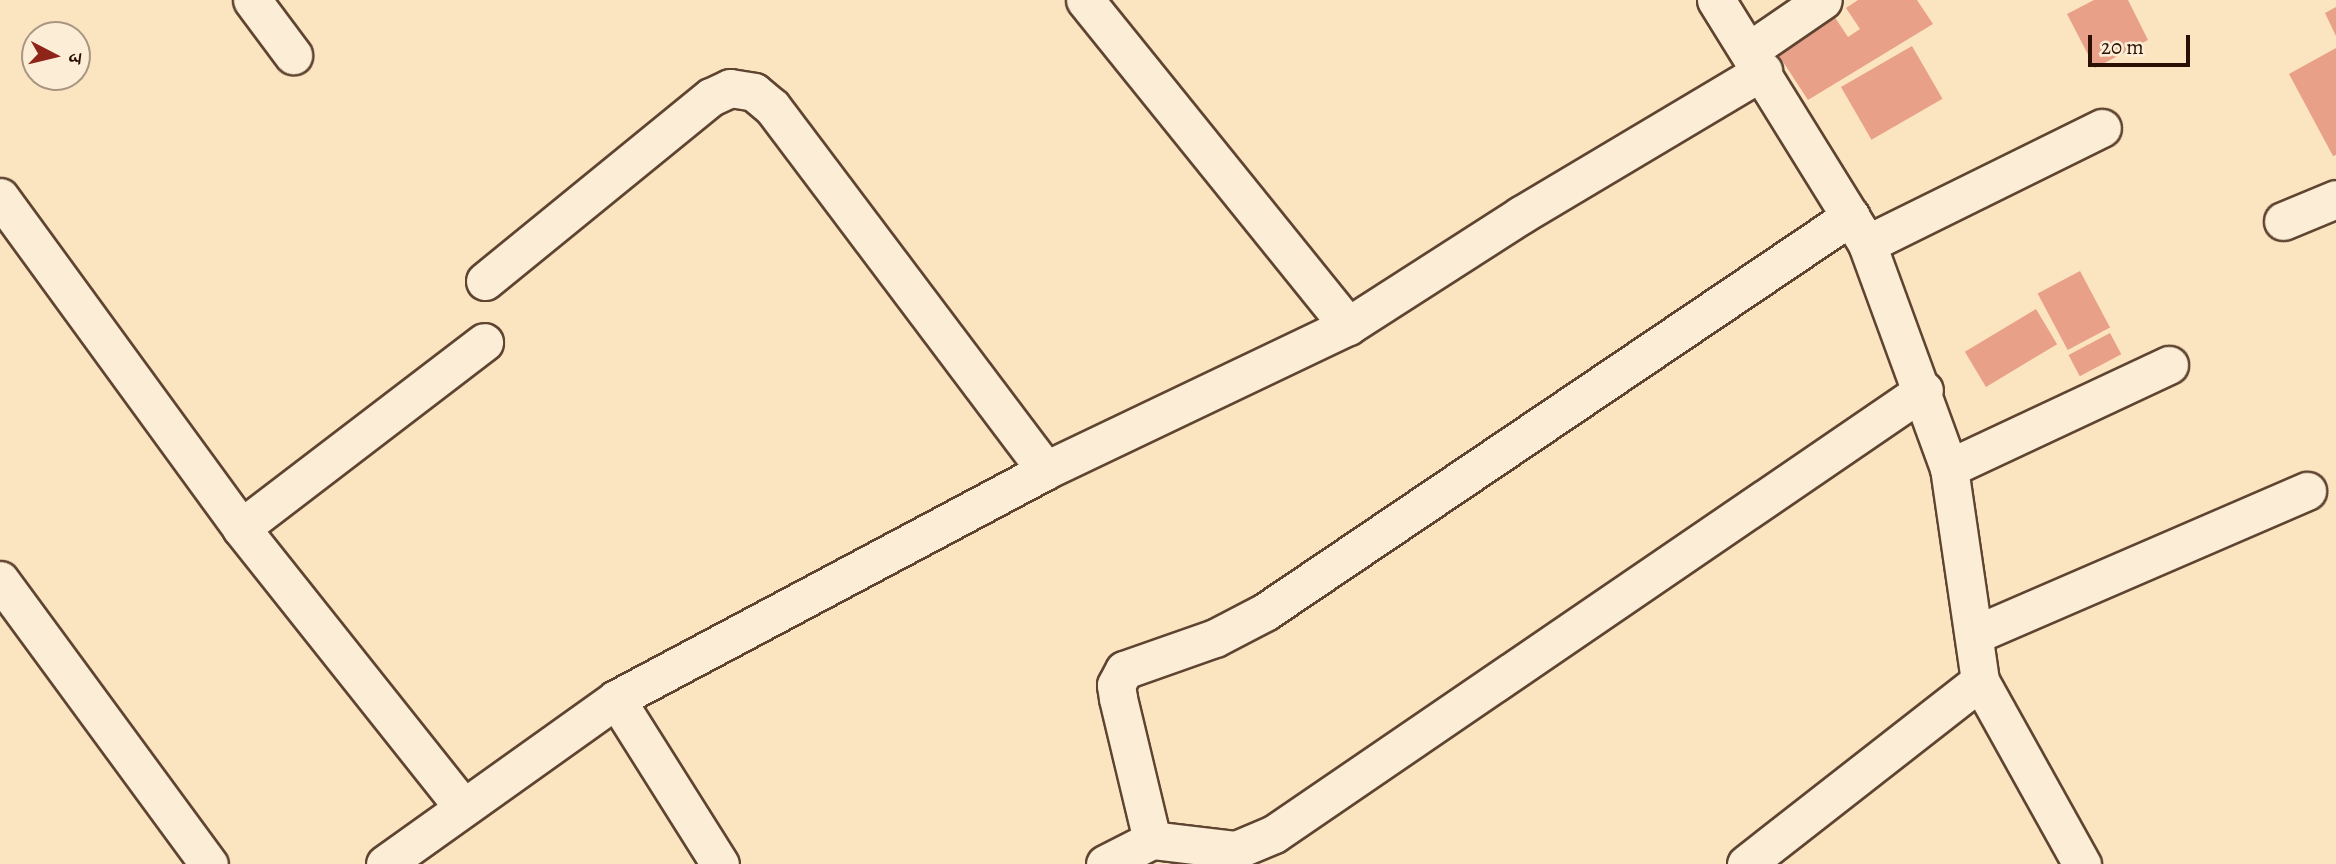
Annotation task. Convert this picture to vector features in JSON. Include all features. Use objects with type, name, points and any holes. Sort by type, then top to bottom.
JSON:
[{"type":"street","points":[[252,0],[293,55]]},
{"type":"street","points":[[1085,0],[1348,326]]},
{"type":"street","points":[[1716,0],[1859,230],[1924,390],[1949,468],[1980,681],[2082,864]]},
{"type":"street","points":[[394,861],[463,807],[616,699],[1046,470],[1348,326],[1756,61],[1823,0]]},
{"type":"street","points":[[485,281],[711,97],[730,88],[754,92],[772,107],[1046,470]]},
{"type":"street","points":[[1152,840],[1118,698],[1116,685],[1124,670],[1215,638],[1265,612],[1859,230],[2102,128]]},
{"type":"street","points":[[0,197],[241,528],[463,807]]},
{"type":"street","points":[[2283,221],[2336,199]]},
{"type":"street","points":[[241,528],[484,342]]},
{"type":"street","points":[[1949,468],[2169,365]]},
{"type":"street","points":[[1105,864],[1152,840],[1236,850],[1274,834],[1924,390]]},
{"type":"street","points":[[1974,635],[2307,491]]},
{"type":"street","points":[[0,580],[209,864]]},
{"type":"street","points":[[1746,864],[1980,681]]},
{"type":"street","points":[[616,699],[720,864]]},
{"type":"building","points":[[1858,0],[1917,0],[1933,24],[1808,100],[1776,51],[1832,13],[1848,37],[1860,29],[1846,8]]},
{"type":"building","points":[[2094,0],[2128,0],[2148,40],[2095,68],[2067,14]]},
{"type":"building","points":[[2336,7],[2336,36],[2325,13]]},
{"type":"building","points":[[1912,46],[1942,99],[1871,140],[1841,87]]},
{"type":"building","points":[[2336,48],[2336,155],[2333,156],[2289,74]]},
{"type":"building","points":[[2080,271],[2110,328],[2068,350],[2038,294]]},
{"type":"building","points":[[2036,309],[2057,344],[1986,387],[1965,352]]},
{"type":"building","points":[[2110,333],[2121,354],[2080,376],[2069,355]]}]
